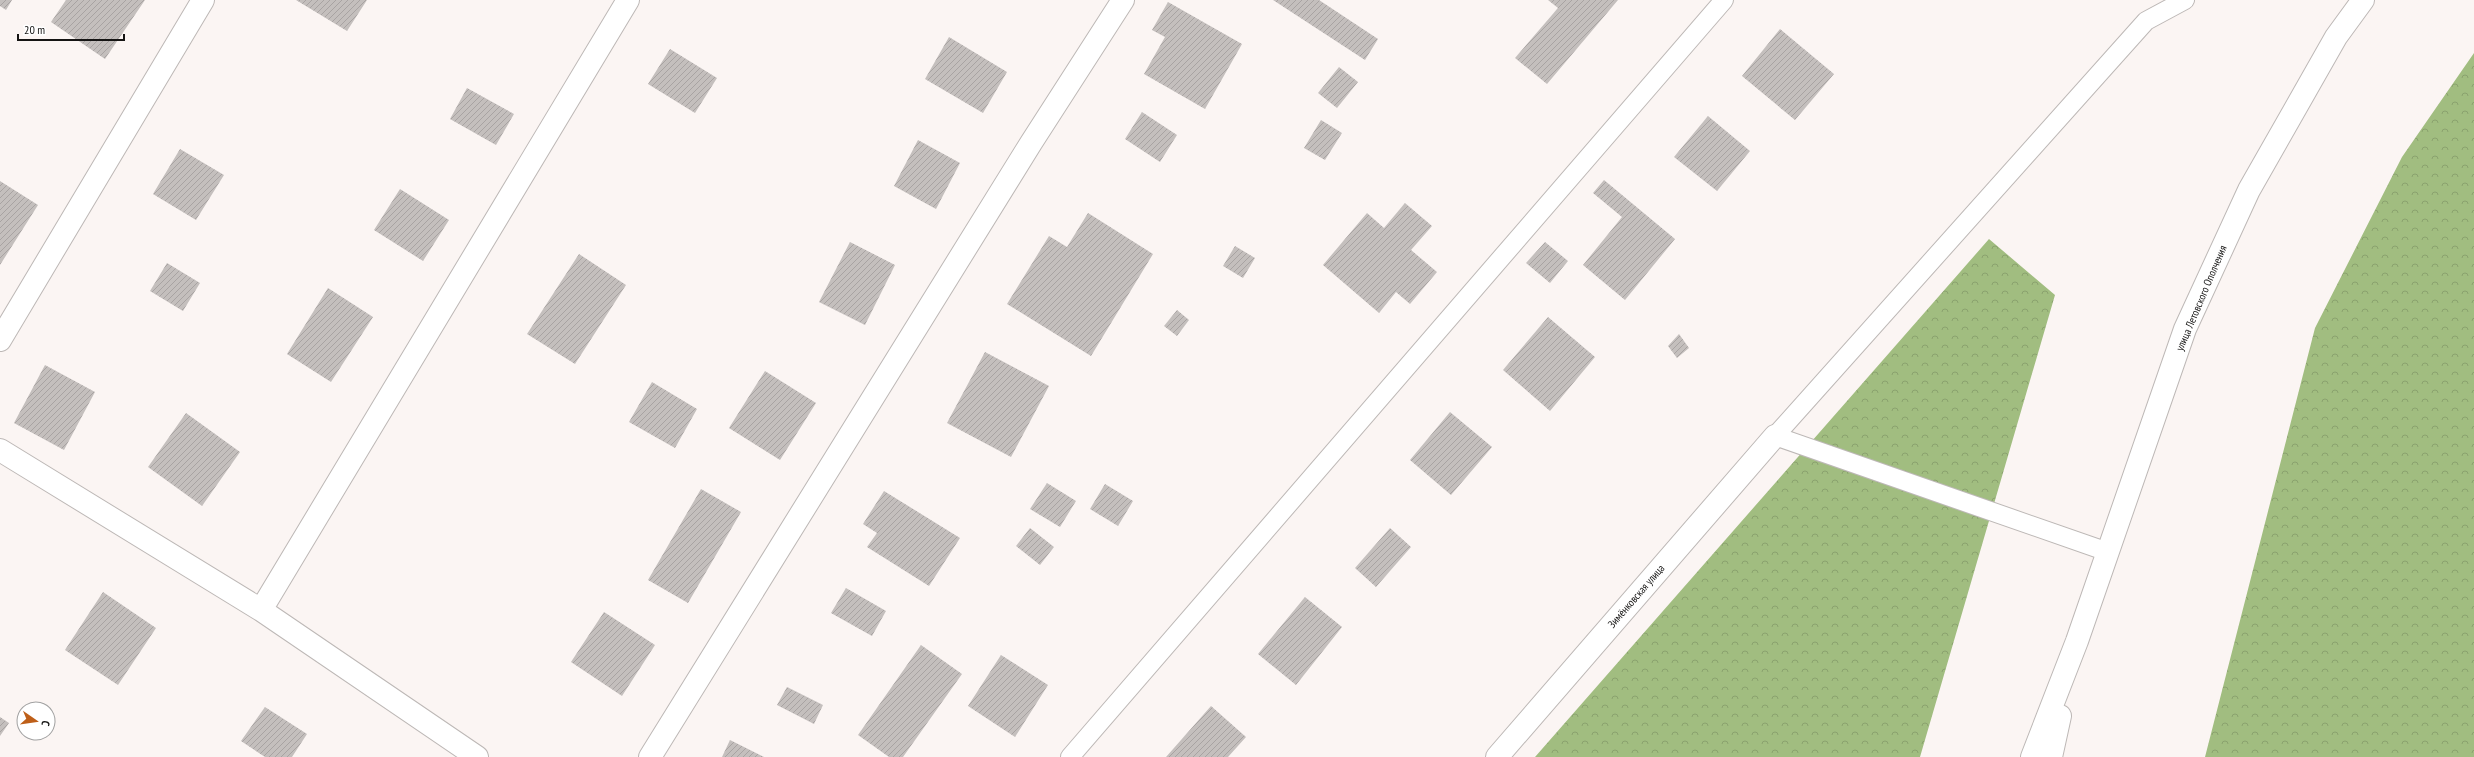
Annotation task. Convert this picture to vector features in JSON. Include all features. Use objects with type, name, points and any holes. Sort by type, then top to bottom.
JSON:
[{"type":"street","points":[[0,340],[202,0]]},
{"type":"street","points":[[261,610],[628,0]]},
{"type":"street","points":[[650,757],[1031,143],[1123,0]]},
{"type":"street","name":"улица Летовского Ополчения","points":[[2032,757],[2077,641],[2185,329],[2245,197],[2336,37],[2363,0]]},
{"type":"street","name":"Зимёнковская улица","points":[[1497,757],[1776,436]]},
{"type":"street","points":[[0,450],[261,610],[477,757]]},
{"type":"street","name":"улица Летовского Ополчения","points":[[2051,757],[2077,641]]},
{"type":"lane","points":[[1070,757],[1724,0]]},
{"type":"lane","points":[[2108,552],[1776,436],[2146,21],[2184,0]]},
{"type":"green space","points":[[2474,53],[2474,757],[2205,757],[2315,328],[2402,157]]},
{"type":"green space","points":[[1989,239],[2055,295],[1920,757],[1535,757]]},
{"type":"building","points":[[0,0],[12,0],[6,10],[0,6]]},
{"type":"building","points":[[66,0],[145,0],[105,59],[51,22]]},
{"type":"building","points":[[296,0],[367,0],[347,31]]},
{"type":"building","points":[[1273,0],[1319,0],[1378,39],[1365,60]]},
{"type":"building","points":[[1548,0],[1618,0],[1547,84],[1515,58],[1558,8]]},
{"type":"building","points":[[1168,2],[1242,44],[1205,109],[1144,74],[1165,37],[1152,30]]},
{"type":"building","points":[[1780,29],[1834,74],[1795,120],[1742,76]]},
{"type":"building","points":[[949,37],[1007,72],[983,113],[925,79]]},
{"type":"building","points":[[670,49],[717,78],[695,113],[648,84]]},
{"type":"building","points":[[1339,67],[1358,82],[1337,108],[1318,93]]},
{"type":"building","points":[[467,88],[514,114],[496,145],[450,119]]},
{"type":"building","points":[[1142,112],[1177,135],[1160,162],[1125,139]]},
{"type":"building","points":[[1708,116],[1750,151],[1717,191],[1674,157]]},
{"type":"building","points":[[1321,120],[1342,133],[1325,160],[1304,148]]},
{"type":"building","points":[[918,140],[960,163],[936,209],[894,186]]},
{"type":"building","points":[[180,149],[224,175],[196,220],[153,194]]},
{"type":"building","points":[[1604,180],[1675,239],[1625,300],[1583,265],[1622,217],[1593,193]]},
{"type":"building","points":[[0,181],[38,205],[0,265]]},
{"type":"building","points":[[400,189],[449,220],[423,261],[374,230]]},
{"type":"building","points":[[1405,203],[1432,226],[1411,250],[1437,272],[1410,304],[1396,292],[1379,313],[1323,265],[1367,213],[1384,228]]},
{"type":"building","points":[[1088,213],[1153,254],[1091,356],[1007,304],[1049,236],[1067,247]]},
{"type":"building","points":[[850,242],[895,265],[865,325],[819,302]]},
{"type":"building","points":[[1545,242],[1568,261],[1550,283],[1526,263]]},
{"type":"building","points":[[1235,246],[1255,258],[1243,278],[1223,266]]},
{"type":"building","points":[[579,254],[626,285],[575,364],[527,334]]},
{"type":"building","points":[[167,263],[200,283],[183,311],[150,291]]},
{"type":"building","points":[[328,288],[373,317],[331,382],[287,354]]},
{"type":"building","points":[[1177,310],[1189,320],[1177,336],[1164,326]]},
{"type":"building","points":[[1548,317],[1595,357],[1550,411],[1503,370]]},
{"type":"building","points":[[1679,334],[1689,348],[1677,358],[1668,346]]},
{"type":"building","points":[[985,352],[1049,386],[1011,457],[947,423]]},
{"type":"building","points":[[45,365],[95,392],[64,450],[14,423]]},
{"type":"building","points":[[765,371],[816,403],[780,460],[729,428]]},
{"type":"building","points":[[652,382],[697,409],[675,448],[629,422]]},
{"type":"building","points":[[1450,412],[1492,447],[1451,495],[1410,460]]},
{"type":"building","points":[[186,413],[240,452],[202,506],[148,467]]},
{"type":"building","points":[[1047,483],[1076,501],[1060,527],[1030,509]]},
{"type":"building","points":[[1105,484],[1133,501],[1118,526],[1090,509]]},
{"type":"building","points":[[701,489],[741,512],[688,603],[648,580]]},
{"type":"building","points":[[884,491],[960,538],[929,586],[867,547],[877,533],[863,524]]},
{"type":"building","points":[[1030,528],[1054,547],[1040,565],[1016,546]]},
{"type":"building","points":[[1390,528],[1411,547],[1376,587],[1355,568]]},
{"type":"building","points":[[846,588],[886,611],[872,636],[831,613]]},
{"type":"building","points":[[103,592],[156,628],[118,685],[65,650]]},
{"type":"building","points":[[1305,597],[1342,627],[1296,685],[1258,654]]},
{"type":"building","points":[[604,612],[655,645],[622,696],[571,662]]},
{"type":"building","points":[[921,645],[962,674],[903,757],[889,757],[858,735]]},
{"type":"building","points":[[1001,655],[1048,685],[1015,737],[968,706]]},
{"type":"building","points":[[787,687],[823,705],[814,724],[777,705]]},
{"type":"building","points":[[1211,706],[1246,737],[1228,757],[1166,757]]},
{"type":"building","points":[[265,707],[307,734],[292,757],[265,757],[241,741]]},
{"type":"building","points":[[0,717],[9,723],[0,736]]},
{"type":"building","points":[[730,740],[764,757],[722,757]]}]
